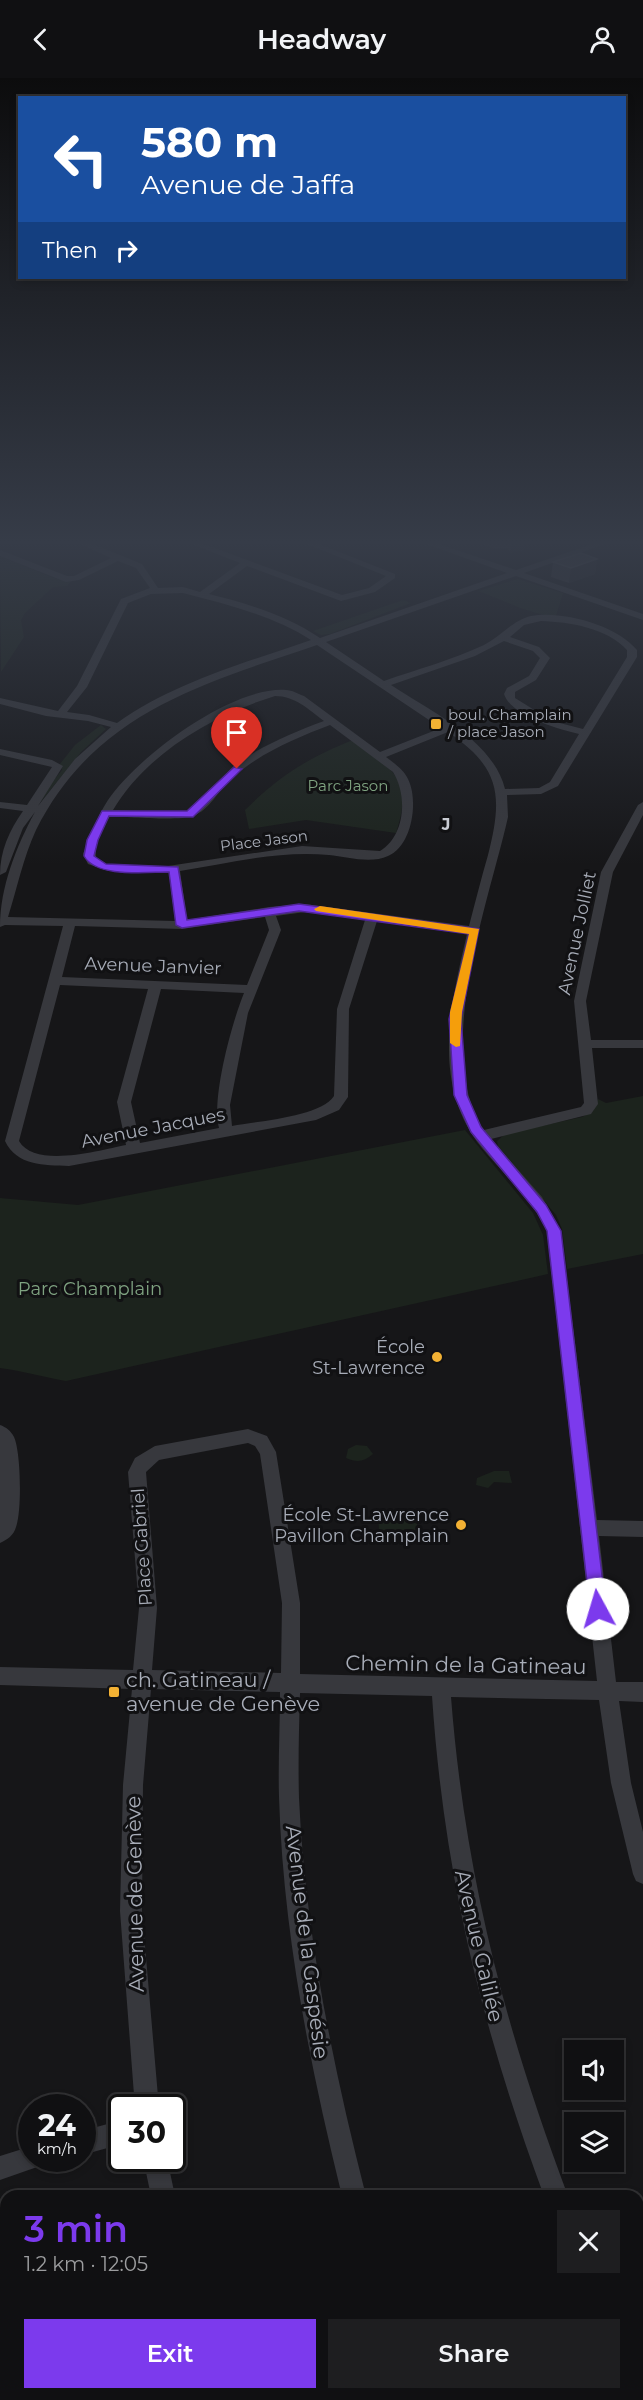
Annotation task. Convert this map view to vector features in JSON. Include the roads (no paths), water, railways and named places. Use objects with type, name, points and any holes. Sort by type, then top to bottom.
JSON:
[{"type":"street","points":[[61,714],[82,687],[101,648]]},
{"type":"street","points":[[297,648],[183,689],[153,703],[117,726],[80,760],[42,810],[24,848],[0,922],[182,925],[270,911],[311,908],[475,931]]},
{"type":"street","points":[[332,648],[449,728],[484,757],[502,792],[502,817],[457,1007],[455,1029],[463,1104],[481,1136],[542,1209],[554,1231],[608,1690],[621,1783],[643,1874]]},
{"type":"street","points":[[385,684],[476,648]]},
{"type":"street","points":[[534,648],[545,658],[534,678],[510,690],[511,700],[548,723],[586,732]]},
{"type":"street","points":[[502,792],[534,792],[548,789],[630,659],[633,652],[631,648]]},
{"type":"street","name":"Place Jason","points":[[274,693],[293,694],[332,721],[380,756],[400,774],[409,795],[408,808],[397,844],[389,852],[369,856],[302,849],[174,869],[108,868],[92,862],[89,856],[90,846],[106,813],[132,779],[162,751],[207,722],[253,700],[274,693]]},
{"type":"street","points":[[0,701],[117,726]]},
{"type":"street","points":[[106,813],[189,814],[198,809],[227,777],[255,757],[294,736],[332,721]]},
{"type":"street","points":[[380,756],[449,728]]},
{"type":"street","points":[[0,752],[21,759],[51,762],[58,766],[28,808],[13,836],[0,872]]},
{"type":"street","points":[[0,805],[42,810]]},
{"type":"street","name":"Avenue Jolliet","points":[[481,1136],[586,1111],[592,1100],[580,1001],[606,875],[643,805]]},
{"type":"street","points":[[174,869],[182,925]]},
{"type":"street","points":[[227,1132],[222,1109],[241,1018],[275,930],[270,911]]},
{"type":"street","name":"Avenue Jacques","points":[[70,922],[13,1135],[14,1147],[28,1157],[69,1161],[321,1114],[339,1102],[342,1093],[343,1009],[372,916]]},
{"type":"street","name":"Avenue Janvier","points":[[54,981],[251,989]]},
{"type":"street","points":[[134,1150],[124,1102],[156,984]]},
{"type":"street","points":[[584,1044],[643,1044]]},
{"type":"street","points":[[0,1432],[6,1439],[9,1449],[9,1518],[8,1526],[0,1535]]},
{"type":"street","name":"Place Gabriel","points":[[141,1680],[148,1601],[137,1475],[139,1467],[155,1453],[244,1436],[261,1441],[268,1452],[291,1597],[289,1684]]},
{"type":"street","points":[[589,1528],[643,1529]]},
{"type":"street","name":"Chemin de la Gatineau","points":[[0,1676],[643,1692]]},
{"type":"street","name":"Avenue de Genève","points":[[141,1680],[133,1785],[131,1911],[146,2094]]},
{"type":"street","name":"Avenue de la Gaspésie","points":[[289,1684],[291,1832],[303,1946],[325,2079],[353,2190]]},
{"type":"street","name":"Avenue Galilée","points":[[441,1687],[449,1796],[469,1916],[501,2039],[554,2190]]},
{"type":"street","points":[[0,2168],[18,2162]]},
{"type":"street","points":[[158,2172],[162,2190]]},
{"type":"place","name":"boul. Champlain / place Jason","points":[[436,724]]},
{"type":"place","name":"École St-Lawrence","points":[[437,1357]]},
{"type":"place","name":"École St-Lawrence Pavillon Champlain","points":[[461,1525]]},
{"type":"place","name":"ch. Gatineau / avenue de Genève","points":[[114,1692]]},
{"type":"district","name":"J","points":[[446,824]]},
{"type":"park label","name":"Parc Jason","points":[[348,786]]},
{"type":"park label","name":"Parc Champlain","points":[[90,1289]]}]
